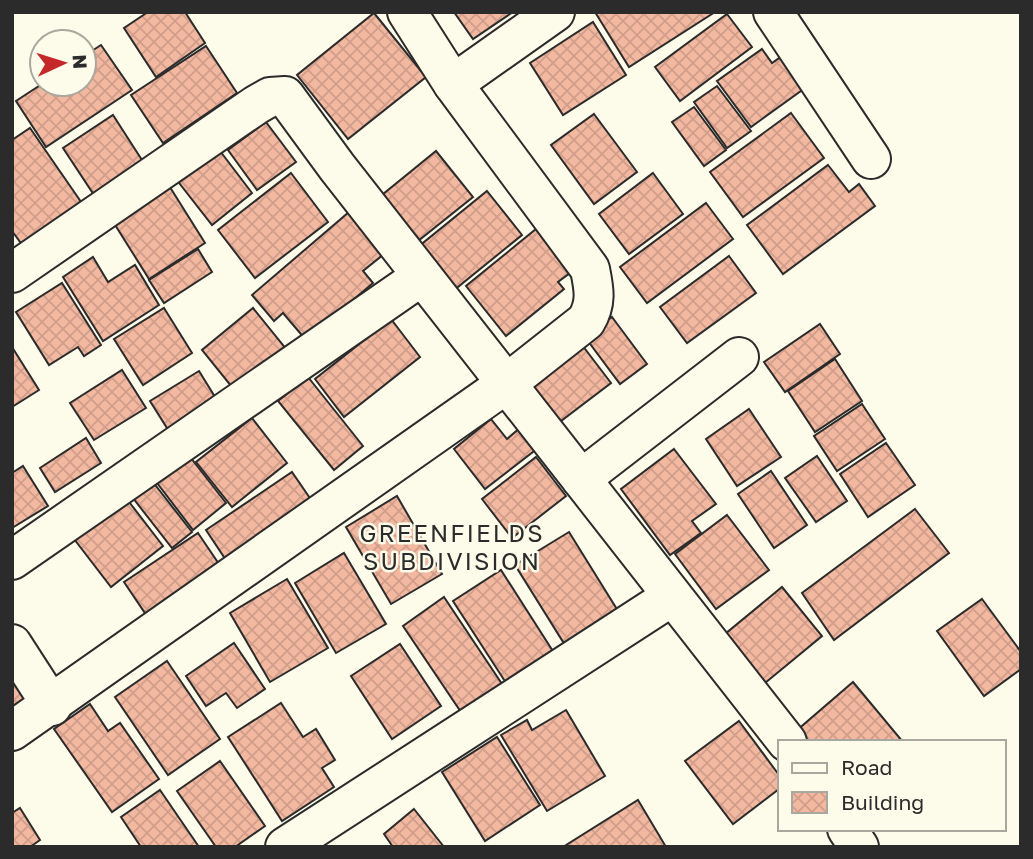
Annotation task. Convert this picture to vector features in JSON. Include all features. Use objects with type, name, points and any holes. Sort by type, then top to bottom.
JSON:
[{"type":"street","points":[[12,731],[52,706],[506,384],[586,321],[593,309],[595,292],[590,270],[453,84],[407,12]]},
{"type":"street","points":[[453,84],[555,12]]},
{"type":"street","points":[[773,12],[871,159]]},
{"type":"street","points":[[12,273],[256,105],[270,97],[285,96],[671,597],[785,740]]},
{"type":"street","points":[[12,559],[422,276]]},
{"type":"street","points":[[581,479],[739,357]]},
{"type":"street","points":[[285,847],[671,597]]},
{"type":"street","points":[[12,644],[52,706]]},
{"type":"street","points":[[848,831],[859,847]]},
{"type":"building","points":[[148,12],[185,12],[205,43],[156,77],[124,28]]},
{"type":"building","points":[[454,12],[513,12],[473,39]]},
{"type":"building","points":[[595,12],[715,12],[629,67]]},
{"type":"building","points":[[374,13],[426,77],[348,139],[297,75]]},
{"type":"building","points":[[727,14],[752,47],[680,101],[655,67]]},
{"type":"building","points":[[593,22],[626,75],[563,115],[530,63]]},
{"type":"building","points":[[101,45],[132,90],[46,147],[16,101],[28,93],[28,98],[98,98],[98,47]]},
{"type":"building","points":[[206,46],[237,93],[163,143],[131,95]]},
{"type":"building","points":[[762,49],[772,63],[782,56],[805,88],[751,127],[717,81]]},
{"type":"building","points":[[717,86],[751,131],[727,148],[694,102]]},
{"type":"building","points":[[694,107],[726,150],[704,166],[672,122]]},
{"type":"building","points":[[791,113],[824,158],[743,217],[710,172]]},
{"type":"building","points":[[594,114],[637,172],[594,204],[551,145]]},
{"type":"building","points":[[113,115],[149,171],[100,204],[63,148]]},
{"type":"building","points":[[266,122],[296,162],[257,190],[228,150]]},
{"type":"building","points":[[30,128],[88,212],[29,254],[12,231],[12,140]]},
{"type":"building","points":[[217,147],[252,193],[212,225],[176,179]]},
{"type":"building","points":[[436,151],[473,197],[418,241],[382,195]]},
{"type":"building","points":[[828,165],[849,192],[859,184],[875,206],[783,274],[747,225]]},
{"type":"building","points":[[291,173],[328,222],[255,278],[218,230]]},
{"type":"building","points":[[653,173],[683,214],[629,254],[599,214]]},
{"type":"building","points":[[168,184],[205,243],[149,279],[112,220]]},
{"type":"building","points":[[487,191],[522,235],[453,291],[418,247]]},
{"type":"building","points":[[706,203],[733,239],[647,303],[620,267]]},
{"type":"building","points":[[349,212],[384,254],[363,271],[373,283],[306,340],[283,313],[274,321],[252,295]]},
{"type":"building","points":[[536,229],[570,273],[558,282],[564,289],[506,336],[466,286]]},
{"type":"building","points":[[198,249],[212,272],[164,303],[149,280]]},
{"type":"building","points":[[729,256],[756,293],[687,343],[660,307]]},
{"type":"building","points":[[93,257],[108,282],[135,265],[159,305],[103,341],[63,277]]},
{"type":"building","points":[[62,283],[101,345],[84,356],[78,347],[49,365],[16,312]]},
{"type":"building","points":[[164,308],[192,353],[143,385],[114,339]]},
{"type":"building","points":[[253,308],[287,350],[236,392],[202,350]]},
{"type":"building","points":[[612,317],[647,364],[620,384],[585,337]]},
{"type":"building","points":[[391,319],[420,357],[344,417],[315,379]]},
{"type":"building","points":[[820,324],[840,354],[785,392],[764,362]]},
{"type":"building","points":[[579,341],[611,383],[557,424],[524,382]]},
{"type":"building","points":[[12,347],[39,390],[12,407]]},
{"type":"building","points":[[835,359],[862,401],[815,432],[788,391]]},
{"type":"building","points":[[122,370],[146,408],[94,440],[70,403]]},
{"type":"building","points":[[199,371],[220,405],[172,436],[150,401]]},
{"type":"building","points":[[308,377],[363,446],[334,470],[278,401]]},
{"type":"building","points":[[862,404],[885,439],[837,471],[814,436]]},
{"type":"building","points":[[749,409],[781,457],[737,486],[706,439]]},
{"type":"building","points":[[252,418],[287,463],[232,507],[196,462]]},
{"type":"building","points":[[491,419],[507,439],[521,427],[538,448],[485,489],[454,449]]},
{"type":"building","points":[[86,438],[101,463],[55,492],[40,468]]},
{"type":"building","points":[[886,443],[915,485],[868,517],[840,474]]},
{"type":"building","points":[[674,449],[716,504],[692,521],[701,533],[670,555],[621,489]]},
{"type":"building","points":[[187,453],[226,503],[193,530],[154,479]]},
{"type":"building","points":[[817,456],[847,501],[816,522],[785,478]]},
{"type":"building","points":[[536,457],[566,496],[512,538],[482,499]]},
{"type":"building","points":[[23,466],[48,506],[12,528],[12,473]]},
{"type":"building","points":[[771,471],[807,525],[774,548],[738,494]]},
{"type":"building","points":[[292,472],[316,507],[230,566],[206,530]]},
{"type":"building","points":[[149,477],[192,532],[172,548],[129,493]]},
{"type":"building","points":[[123,494],[163,546],[111,587],[71,535]]},
{"type":"building","points":[[397,496],[442,574],[391,604],[346,527]]},
{"type":"building","points":[[915,509],[949,553],[834,640],[802,593]]},
{"type":"building","points":[[727,515],[769,570],[716,609],[675,554]]},
{"type":"building","points":[[569,532],[623,619],[570,653],[515,565]]},
{"type":"building","points":[[198,533],[223,570],[149,619],[124,582]]},
{"type":"building","points":[[344,553],[386,624],[336,653],[295,583]]},
{"type":"building","points":[[501,570],[556,656],[508,686],[453,601]]},
{"type":"building","points":[[287,579],[328,648],[270,682],[230,613]]},
{"type":"building","points":[[782,587],[822,636],[759,688],[719,639]]},
{"type":"building","points":[[444,597],[504,687],[463,715],[403,626]]},
{"type":"building","points":[[982,599],[1021,652],[1021,669],[984,696],[937,631]]},
{"type":"building","points":[[234,643],[265,689],[237,708],[226,693],[206,706],[186,676]]},
{"type":"building","points":[[400,644],[441,706],[392,739],[351,676]]},
{"type":"building","points":[[167,661],[220,739],[168,775],[115,697]]},
{"type":"building","points":[[12,679],[26,700],[12,709]]},
{"type":"building","points":[[853,682],[901,740],[801,740],[795,732]]},
{"type":"building","points":[[281,703],[303,737],[316,729],[335,760],[322,768],[334,787],[282,821],[228,737]]},
{"type":"building","points":[[90,704],[108,731],[120,723],[159,779],[112,812],[54,729]]},
{"type":"building","points":[[566,710],[605,776],[547,811],[501,735],[527,720],[532,730]]},
{"type":"building","points":[[739,721],[778,774],[778,790],[733,824],[685,761]]},
{"type":"building","points":[[497,737],[540,805],[485,841],[442,772]]},
{"type":"building","points":[[220,761],[265,826],[235,847],[216,847],[177,791]]},
{"type":"building","points":[[160,790],[199,847],[141,847],[121,817]]},
{"type":"building","points":[[638,800],[666,847],[563,847]]},
{"type":"building","points":[[20,808],[40,840],[30,847],[12,847],[12,813]]},
{"type":"building","points":[[414,809],[444,847],[393,847],[384,834]]},
{"type":"district","name":"GREENFIELDS SUBDIVISION","points":[[452,548]]}]
